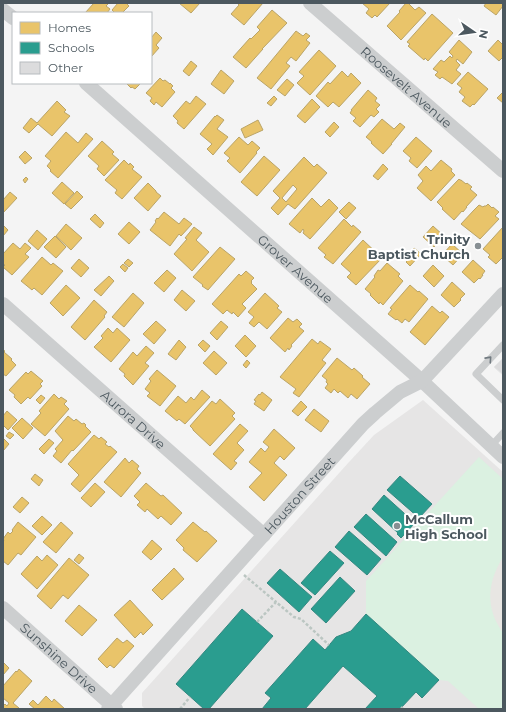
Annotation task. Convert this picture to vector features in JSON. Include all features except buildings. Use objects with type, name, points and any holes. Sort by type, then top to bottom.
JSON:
[{"type":"street","name":"Roosevelt Avenue","points":[[310,3],[503,171]]},
{"type":"street","points":[[3,10],[12,17]]},
{"type":"street","name":"Grover Avenue","points":[[87,84],[422,381],[503,457]]},
{"type":"street","name":"Houston Street","points":[[112,708],[363,424],[400,392],[422,381],[503,294]]},
{"type":"street","name":"Aurora Drive","points":[[3,304],[264,535]]},
{"type":"street","name":"Sunshine Drive","points":[[3,608],[112,708]]},
{"type":"lane","points":[[503,345],[476,374],[503,400]]},
{"type":"lane","points":[[491,446],[503,433]]},
{"type":"path","points":[[244,575],[294,617],[301,619],[329,645]]},
{"type":"path","points":[[257,622],[276,602]]},
{"type":"path","points":[[180,709],[190,697]]},
{"type":"shaded area","name":"McCallum High School","points":[[423,400],[503,472],[503,709],[145,709],[142,706],[142,693],[349,462],[374,435]]},
{"type":"green space","points":[[479,457],[503,479],[503,709],[479,709],[448,681],[439,680],[366,614],[366,581]]},
{"type":"sand","points":[[503,557],[503,633],[493,614],[490,595],[494,576]]},
{"type":"place","name":"Trinity Baptist Church","points":[[478,246]]},
{"type":"place","name":"McCallum High School","points":[[397,526]]}]
